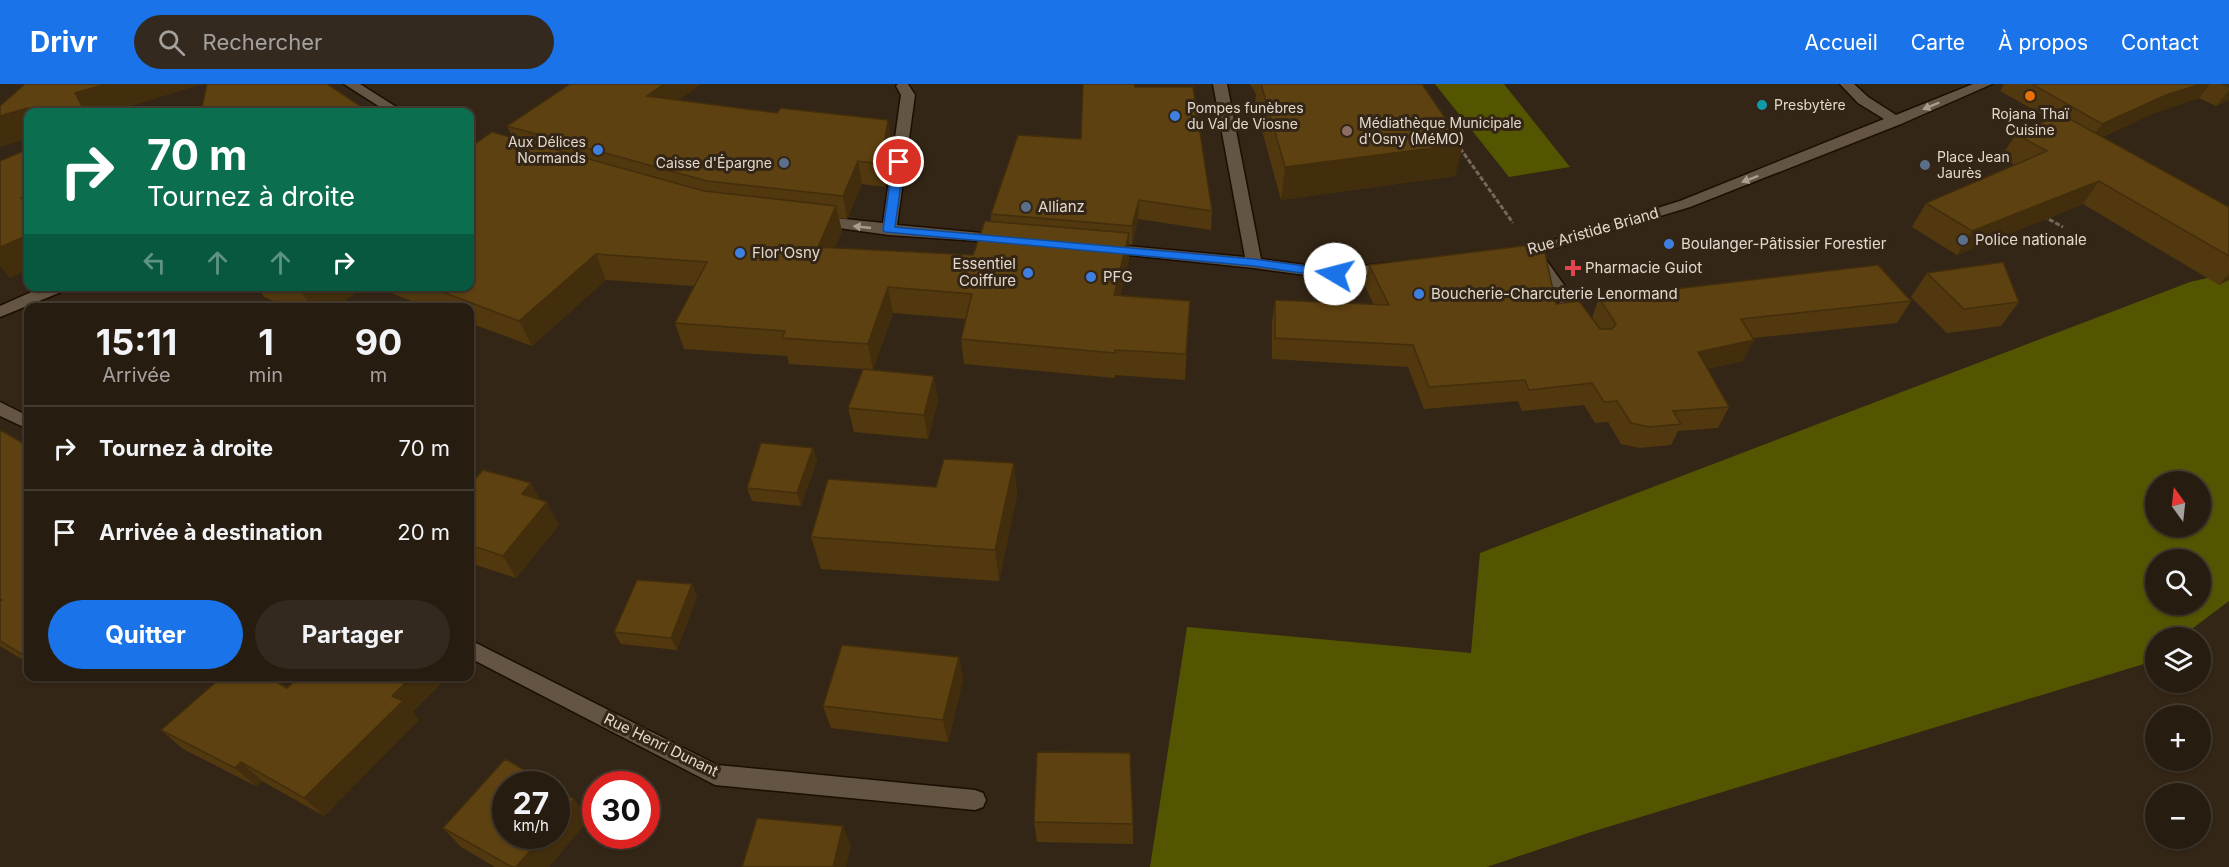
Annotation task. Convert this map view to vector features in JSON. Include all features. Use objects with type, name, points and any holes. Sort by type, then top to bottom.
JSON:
[{"type":"street","points":[[351,84],[390,108]]},
{"type":"street","points":[[1220,84],[1254,262]]},
{"type":"street","points":[[1847,84],[1863,100],[1896,121]]},
{"type":"street","name":"Rue Aristide Briand","points":[[1509,254],[1532,251],[1685,204],[1985,84]]},
{"type":"street","points":[[889,230],[908,95],[903,86]]},
{"type":"street","points":[[794,219],[1017,241]]},
{"type":"street","points":[[1088,247],[1254,262],[1335,274],[1404,266]]},
{"type":"street","points":[[1532,251],[1591,335]]},
{"type":"street","points":[[0,312],[48,291]]},
{"type":"street","points":[[0,408],[24,421]]},
{"type":"street","name":"Rue Henri Dunant","points":[[474,651],[715,775],[975,800]]},
{"type":"path","points":[[1454,140],[1532,251]]},
{"type":"path","points":[[2035,211],[2063,227]]},
{"type":"shaded area","points":[[1435,84],[1504,84],[1570,167],[1509,177]]},
{"type":"shaded area","points":[[2229,273],[2229,601],[2211,614],[2211,549],[2145,549],[2145,615],[2210,615],[2194,627],[2145,627],[2145,664],[1588,833],[1487,867],[1150,867],[1187,627],[1471,653],[1480,553],[2190,282]]},
{"type":"building","points":[[25,84],[106,84],[75,93],[83,108],[24,108],[0,116],[0,106]]},
{"type":"building","points":[[207,84],[327,84],[363,108],[202,108]]},
{"type":"building","points":[[570,84],[664,84],[647,96],[777,113],[781,108],[888,120],[881,164],[858,161],[843,196],[707,181],[507,126]]},
{"type":"building","points":[[1083,84],[1193,87],[1212,211],[1139,200],[1132,226],[991,214],[1018,135],[1081,139]]},
{"type":"building","name":"Médiathèque Municipale d'Osny (MéMO)","points":[[1261,84],[1422,84],[1463,144],[1285,167]]},
{"type":"building","points":[[2032,84],[2201,84],[2166,95],[2102,124]]},
{"type":"building","points":[[2061,114],[2229,207],[2229,256],[2099,181],[1972,231],[1926,203],[2047,151],[2016,134]]},
{"type":"building","points":[[492,132],[704,191],[836,206],[818,247],[973,255],[985,221],[1129,233],[1114,295],[1190,301],[1186,354],[1115,350],[1115,353],[961,339],[972,294],[888,287],[868,344],[782,338],[785,331],[675,323],[707,262],[596,254],[519,321],[440,291],[474,291],[474,145]]},
{"type":"building","points":[[24,151],[24,196],[21,198],[24,201],[24,237],[0,247],[0,161]]},
{"type":"building","points":[[1538,244],[1545,253],[1556,304],[1579,301],[1600,329],[1612,329],[1616,324],[1599,298],[1878,265],[1911,301],[1741,319],[1754,340],[1698,352],[1729,407],[1673,411],[1681,424],[1649,427],[1631,423],[1617,401],[1604,402],[1592,383],[1529,390],[1525,380],[1429,387],[1413,345],[1275,338],[1275,300],[1389,305],[1369,265]]},
{"type":"building","points":[[2003,262],[2019,302],[1964,309],[1927,273]]},
{"type":"building","points":[[863,369],[934,376],[924,415],[848,408]]},
{"type":"building","points":[[0,430],[24,444],[24,655],[0,641],[0,601],[2,600],[0,599]]},
{"type":"building","points":[[761,443],[813,448],[797,493],[747,488]]},
{"type":"building","points":[[944,459],[1014,463],[995,550],[811,537],[828,479],[936,487]]},
{"type":"building","points":[[483,470],[531,483],[522,494],[547,502],[503,556],[474,546],[474,480]]},
{"type":"building","points":[[637,580],[692,584],[671,638],[614,632]]},
{"type":"building","points":[[842,645],[959,657],[943,720],[823,706]]},
{"type":"building","points":[[217,681],[275,681],[287,688],[295,681],[407,681],[392,696],[403,701],[304,798],[241,762],[235,768],[161,730]]},
{"type":"building","points":[[1037,752],[1130,753],[1133,824],[1034,822]]},
{"type":"building","points":[[505,759],[526,771],[494,771]]},
{"type":"building","points":[[492,773],[492,849],[532,849],[516,867],[512,867],[443,828]]},
{"type":"building","points":[[757,818],[843,826],[833,867],[742,867]]},
{"type":"place","name":"Rojana Thaï Cuisine","points":[[2030,96]]},
{"type":"place","name":"Presbytère","points":[[1762,105]]},
{"type":"place","name":"Pompes funèbres du Val de Viosne","points":[[1175,116]]},
{"type":"place","name":"Médiathèque Municipale d'Osny (MéMO)","points":[[1347,131]]},
{"type":"place","name":"Aux Délices Normands","points":[[598,150]]},
{"type":"place","name":"Caisse d'Épargne","points":[[784,163]]},
{"type":"place","name":"Place Jean Jaurès","points":[[1925,165]]},
{"type":"place","name":"Allianz","points":[[1026,207]]},
{"type":"place","name":"Police nationale","points":[[1963,240]]},
{"type":"place","name":"Boulanger-Pâtissier Forestier","points":[[1669,244]]},
{"type":"place","name":"Flor'Osny","points":[[740,253]]},
{"type":"place","name":"Pharmacie Guiot","points":[[1573,268]]},
{"type":"place","name":"Essentiel Coiffure","points":[[1028,273]]},
{"type":"place","name":"PFG","points":[[1091,277]]},
{"type":"place","name":"Boucherie-Charcuterie Lenormand","points":[[1419,294]]},
{"type":"route","points":[[899,162],[889,230],[1254,262],[1335,274]]}]
